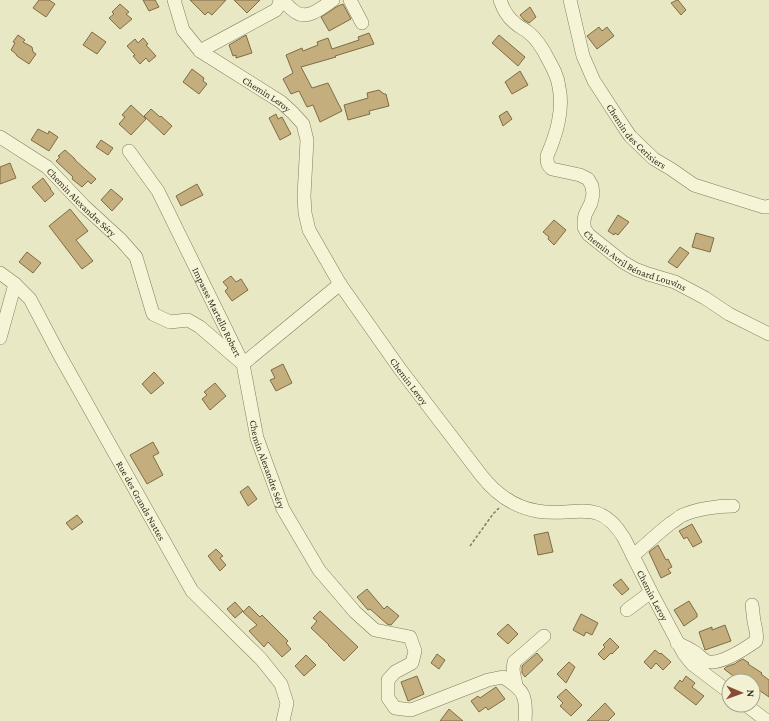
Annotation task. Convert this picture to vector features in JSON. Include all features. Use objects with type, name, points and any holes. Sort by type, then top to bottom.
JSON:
[{"type":"street","name":"Chemin Leroy","points":[[174,0],[183,30],[200,50],[281,102],[303,124],[307,140],[304,196],[305,213],[309,230],[340,284],[400,368],[481,476],[495,490],[518,505],[536,511],[550,513],[581,511],[594,512],[612,521],[620,532],[633,556],[684,654],[692,664],[721,686]]},
{"type":"street","points":[[200,50],[276,10],[281,0],[295,12],[304,16],[309,15],[333,0]]},
{"type":"street","points":[[350,0],[362,23]]},
{"type":"street","name":"Chemin Avril Bénard Louvins","points":[[500,0],[510,19],[528,32],[542,47],[554,69],[559,87],[560,107],[558,127],[547,156],[547,162],[548,166],[552,169],[580,174],[588,179],[592,186],[593,194],[585,216],[584,227],[589,235],[622,262],[635,269],[674,282],[704,298],[729,314],[769,334]]},
{"type":"street","name":"Chemin des Cerisiers","points":[[570,0],[583,56],[594,81],[630,136],[654,159],[694,185],[764,207],[769,206]]},
{"type":"street","name":"Chemin Alexandre Séry","points":[[0,137],[47,167],[84,206],[121,240],[136,257],[153,314],[170,322],[188,320],[200,326],[243,364],[257,438],[280,502],[319,570],[355,612],[374,630],[410,637],[415,651],[412,663],[395,672],[388,680],[388,698],[396,708],[411,710],[496,678],[503,677],[516,685]]},
{"type":"street","name":"Impasse Martello Robert","points":[[129,151],[158,191],[243,364],[340,284]]},
{"type":"street","name":"Rue des Grands Nattes","points":[[0,273],[15,284],[30,299],[192,591],[261,659],[281,684],[287,703],[283,721]]},
{"type":"street","points":[[0,338],[15,284]]},
{"type":"street","points":[[633,556],[681,516],[708,508],[734,506]]},
{"type":"street","points":[[627,610],[651,592]]},
{"type":"street","points":[[677,643],[694,652],[708,662],[720,661],[756,641],[757,632],[752,605]]},
{"type":"street","points":[[525,721],[526,710],[524,696],[516,685],[513,670],[514,662],[544,636]]},
{"type":"street","points":[[756,713],[767,721]]},
{"type":"path","points":[[470,546],[493,514],[507,499]]},
{"type":"building","points":[[39,0],[49,0],[55,4],[46,17],[33,8]]},
{"type":"building","points":[[143,0],[155,0],[159,7],[149,11]]},
{"type":"building","points":[[190,0],[226,0],[212,15],[208,12],[205,15]]},
{"type":"building","points":[[234,0],[260,0],[247,13]]},
{"type":"building","points":[[677,0],[686,10],[681,15],[671,3]]},
{"type":"building","points":[[120,4],[129,12],[126,14],[132,19],[120,29],[109,18],[114,14],[112,12]]},
{"type":"building","points":[[343,4],[351,19],[329,31],[321,17]]},
{"type":"building","points":[[530,7],[536,17],[529,23],[520,15]]},
{"type":"building","points":[[599,27],[602,31],[607,27],[614,36],[597,49],[587,36]]},
{"type":"building","points":[[92,32],[106,42],[97,54],[83,45]]},
{"type":"building","points":[[369,33],[374,44],[301,67],[312,88],[328,83],[342,111],[320,122],[313,105],[307,107],[299,91],[291,94],[283,79],[293,73],[286,55],[302,48],[303,51],[318,45],[317,42],[328,38],[332,49],[359,40],[358,37]]},
{"type":"building","points":[[18,35],[25,40],[23,42],[32,47],[33,52],[36,54],[29,64],[11,50],[15,43],[13,42]]},
{"type":"building","points":[[246,35],[252,53],[236,58],[236,55],[233,56],[229,45]]},
{"type":"building","points":[[499,35],[525,57],[518,66],[492,43]]},
{"type":"building","points":[[143,38],[148,44],[146,45],[156,56],[149,62],[146,58],[140,64],[133,56],[135,55],[127,46],[135,39],[138,43]]},
{"type":"building","points":[[192,69],[204,78],[203,81],[207,84],[199,94],[183,82]]},
{"type":"building","points":[[520,71],[528,85],[512,94],[505,82]]},
{"type":"building","points":[[379,90],[386,94],[389,106],[369,111],[370,114],[348,120],[344,105],[368,98],[367,93]]},
{"type":"building","points":[[131,105],[146,119],[131,135],[119,124],[125,117],[122,115]]},
{"type":"building","points":[[151,109],[172,126],[164,135],[144,116]]},
{"type":"building","points":[[507,111],[512,119],[503,126],[499,116]]},
{"type":"building","points":[[276,114],[278,119],[282,117],[291,134],[280,140],[269,118]]},
{"type":"building","points":[[38,129],[48,134],[49,131],[58,137],[49,151],[31,140]]},
{"type":"building","points":[[101,140],[113,148],[108,155],[96,147]]},
{"type":"building","points":[[65,150],[96,179],[91,184],[88,181],[82,187],[72,179],[73,177],[56,161],[60,157],[58,156]]},
{"type":"building","points":[[10,163],[16,178],[0,184],[0,167]]},
{"type":"building","points":[[43,178],[54,194],[45,202],[32,187]]},
{"type":"building","points":[[197,184],[203,195],[181,206],[176,196]]},
{"type":"building","points":[[111,189],[123,199],[112,211],[101,200]]},
{"type":"building","points":[[70,209],[88,231],[76,240],[93,261],[82,269],[49,226]]},
{"type":"building","points":[[618,215],[629,222],[618,235],[615,233],[614,235],[608,231]]},
{"type":"building","points":[[554,220],[566,230],[554,245],[548,239],[549,237],[543,232]]},
{"type":"building","points":[[696,233],[714,238],[710,252],[692,247]]},
{"type":"building","points":[[680,247],[689,253],[677,268],[668,262]]},
{"type":"building","points":[[27,252],[41,263],[33,273],[19,262]]},
{"type":"building","points":[[231,276],[236,282],[241,279],[248,290],[232,301],[225,291],[228,288],[223,282]]},
{"type":"building","points":[[283,364],[292,383],[276,391],[270,380],[275,378],[271,370]]},
{"type":"building","points":[[154,372],[164,383],[151,394],[142,384]]},
{"type":"building","points":[[215,383],[226,396],[210,410],[202,399],[207,395],[204,392]]},
{"type":"building","points":[[153,442],[159,453],[153,456],[163,475],[147,484],[130,455]]},
{"type":"building","points":[[248,486],[257,499],[248,506],[240,492]]},
{"type":"building","points":[[77,515],[83,522],[72,530],[66,523]]},
{"type":"building","points":[[692,524],[702,542],[693,547],[687,537],[684,539],[679,531]]},
{"type":"building","points":[[548,532],[553,552],[538,555],[534,535]]},
{"type":"building","points":[[658,545],[666,560],[668,559],[672,567],[668,569],[671,573],[661,578],[649,552]]},
{"type":"building","points":[[216,549],[223,556],[220,558],[226,565],[220,571],[208,556]]},
{"type":"building","points":[[621,579],[629,589],[622,595],[613,585]]},
{"type":"building","points":[[367,589],[384,609],[387,606],[399,616],[391,625],[387,624],[370,609],[368,610],[357,597]]},
{"type":"building","points":[[689,601],[697,614],[697,617],[684,626],[674,610]]},
{"type":"building","points":[[235,602],[243,611],[235,618],[227,609]]},
{"type":"building","points":[[249,606],[260,617],[262,615],[288,641],[286,643],[291,649],[282,657],[268,642],[264,647],[249,631],[257,625],[243,612]]},
{"type":"building","points":[[320,611],[358,647],[344,661],[311,628],[317,621],[313,618]]},
{"type":"building","points":[[581,614],[598,623],[592,635],[586,632],[584,636],[573,630]]},
{"type":"building","points":[[508,624],[518,634],[508,644],[497,634]]},
{"type":"building","points":[[725,625],[731,641],[705,650],[699,632],[712,627],[712,630]]},
{"type":"building","points":[[610,638],[619,647],[604,660],[598,654],[605,647],[603,645]]},
{"type":"building","points":[[655,650],[671,662],[663,670],[656,663],[651,669],[644,662]]},
{"type":"building","points":[[537,653],[543,660],[525,677],[522,673],[522,666]]},
{"type":"building","points":[[437,654],[445,660],[439,669],[431,663]]},
{"type":"building","points":[[306,655],[316,665],[304,676],[295,666]]},
{"type":"building","points":[[743,659],[762,673],[729,673],[724,669]]},
{"type":"building","points":[[569,662],[575,667],[566,683],[557,674]]},
{"type":"building","points":[[761,674],[769,680],[769,697],[761,692]]},
{"type":"building","points":[[417,676],[424,694],[408,701],[401,682]]},
{"type":"building","points":[[686,676],[695,683],[692,687],[704,696],[696,705],[674,688],[680,680],[682,682]]},
{"type":"building","points":[[496,687],[505,699],[488,710],[486,707],[479,712],[471,701],[478,696],[480,698]]},
{"type":"building","points":[[566,689],[582,705],[571,716],[560,706],[563,703],[557,697]]},
{"type":"building","points":[[605,703],[615,714],[608,721],[587,721]]},
{"type":"building","points":[[449,709],[463,721],[440,721]]}]
